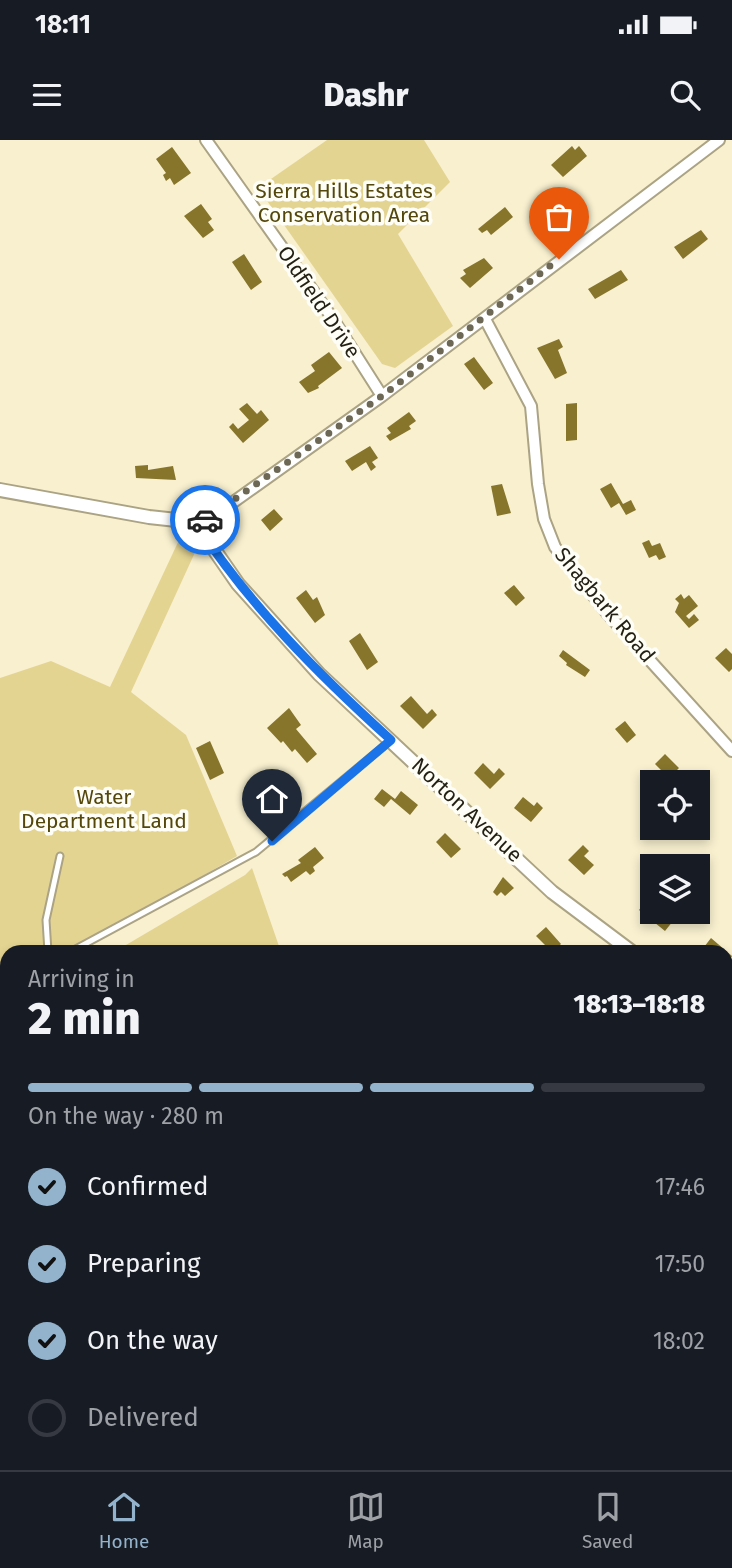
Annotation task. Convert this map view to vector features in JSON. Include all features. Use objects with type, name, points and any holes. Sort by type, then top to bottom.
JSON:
[{"type":"street","name":"Oldfield Drive","points":[[206,140],[333,319],[382,396]]},
{"type":"street","points":[[0,490],[149,517],[195,522],[225,509],[382,396],[719,140]]},
{"type":"street","name":"Shagbark Road","points":[[485,319],[534,416],[538,484],[544,519],[555,547],[607,613],[732,751]]},
{"type":"street","name":"Norton Avenue","points":[[195,522],[238,584],[319,674],[552,892],[623,945]]},
{"type":"lane","points":[[83,945],[256,852],[355,774],[391,740]]},
{"type":"lane","points":[[48,945],[46,920],[60,856]]},
{"type":"green space","name":"Sierra Hills Estates Conservation Area","points":[[327,140],[424,140],[450,182],[398,234],[453,326],[395,368],[382,364],[258,188]]},
{"type":"green space","name":"Water Department Land","points":[[180,538],[197,548],[131,692],[186,735],[237,856],[84,945],[0,945],[0,678],[51,661],[110,687]]},
{"type":"green space","points":[[252,868],[279,945],[126,945],[245,875]]},
{"type":"building","points":[[572,146],[575,150],[579,146],[587,156],[563,177],[551,165]]},
{"type":"building","points":[[172,147],[191,173],[174,185],[170,178],[166,181],[163,175],[166,173],[156,159]]},
{"type":"building","points":[[201,204],[212,219],[208,222],[214,230],[203,238],[184,216]]},
{"type":"building","points":[[505,207],[513,217],[491,235],[487,230],[482,233],[478,229]]},
{"type":"building","points":[[701,230],[708,239],[683,259],[674,247]]},
{"type":"building","points":[[244,254],[262,282],[251,290],[232,262]]},
{"type":"building","points":[[484,258],[493,268],[470,288],[460,278],[466,274],[463,270]]},
{"type":"building","points":[[621,270],[628,280],[595,299],[588,289]]},
{"type":"building","points":[[559,339],[563,347],[558,350],[567,373],[555,379],[537,348]]},
{"type":"building","points":[[329,352],[342,368],[318,386],[319,388],[308,393],[299,382],[315,371],[311,365]]},
{"type":"building","points":[[474,357],[493,383],[484,390],[464,364]]},
{"type":"building","points":[[247,403],[257,414],[261,410],[269,420],[243,443],[229,427],[233,423],[238,429],[249,420],[239,409]]},
{"type":"building","points":[[577,403],[577,440],[566,441],[566,404]]},
{"type":"building","points":[[409,412],[416,421],[409,426],[411,429],[390,441],[386,436],[391,433],[387,428]]},
{"type":"building","points":[[370,446],[378,458],[372,462],[376,467],[371,471],[366,462],[352,471],[345,461]]},
{"type":"building","points":[[148,465],[148,470],[173,466],[176,480],[136,478],[135,466]]},
{"type":"building","points":[[611,483],[623,504],[631,500],[636,510],[626,515],[619,503],[611,508],[600,489]]},
{"type":"building","points":[[502,484],[511,513],[497,516],[491,486]]},
{"type":"building","points":[[274,509],[283,519],[270,531],[261,520]]},
{"type":"building","points":[[649,540],[652,546],[660,543],[666,557],[659,560],[656,555],[649,558],[642,543]]},
{"type":"building","points":[[514,585],[525,598],[516,606],[504,593]]},
{"type":"building","points":[[306,590],[313,600],[317,597],[325,615],[315,623],[296,598]]},
{"type":"building","points":[[681,594],[684,599],[689,595],[698,606],[686,616],[689,619],[694,614],[699,620],[689,628],[675,612],[679,603],[675,599]]},
{"type":"building","points":[[360,633],[378,662],[367,670],[349,641]]},
{"type":"building","points":[[726,648],[732,654],[732,669],[729,672],[715,658]]},
{"type":"building","points":[[563,650],[590,670],[585,677],[566,665],[559,656]]},
{"type":"building","points":[[411,696],[427,714],[432,709],[437,715],[423,729],[400,706]]},
{"type":"building","points":[[289,708],[301,725],[296,729],[317,754],[307,763],[295,749],[292,752],[267,728]]},
{"type":"building","points":[[625,721],[636,735],[627,743],[615,729]]},
{"type":"building","points":[[210,741],[224,773],[210,780],[196,748]]},
{"type":"building","points":[[665,754],[679,768],[661,770],[655,764]]},
{"type":"building","points":[[483,763],[494,774],[499,768],[505,774],[490,789],[474,773]]},
{"type":"building","points":[[382,789],[395,799],[401,791],[418,805],[410,815],[391,799],[384,807],[374,799]]},
{"type":"building","points":[[523,797],[534,806],[537,802],[543,808],[531,822],[514,808]]},
{"type":"building","points":[[445,833],[461,849],[451,858],[436,842]]},
{"type":"building","points":[[583,845],[589,851],[584,856],[594,865],[584,875],[568,860]]},
{"type":"building","points":[[315,847],[324,858],[313,867],[315,871],[310,875],[306,871],[291,882],[282,874],[301,863],[298,860]]},
{"type":"building","points":[[503,877],[514,888],[505,896],[501,892],[497,896],[493,892]]},
{"type":"building","points":[[656,924],[671,924],[665,931]]},
{"type":"building","points":[[546,927],[561,944],[545,945],[536,936]]},
{"type":"building","points":[[711,938],[719,945],[706,945]]},
{"type":"way so far","points":[[205,520],[225,509],[274,471],[382,396],[500,308],[559,259]]},
{"type":"route","points":[[205,520],[195,522],[238,584],[319,674],[391,740],[355,774],[272,841]]}]
